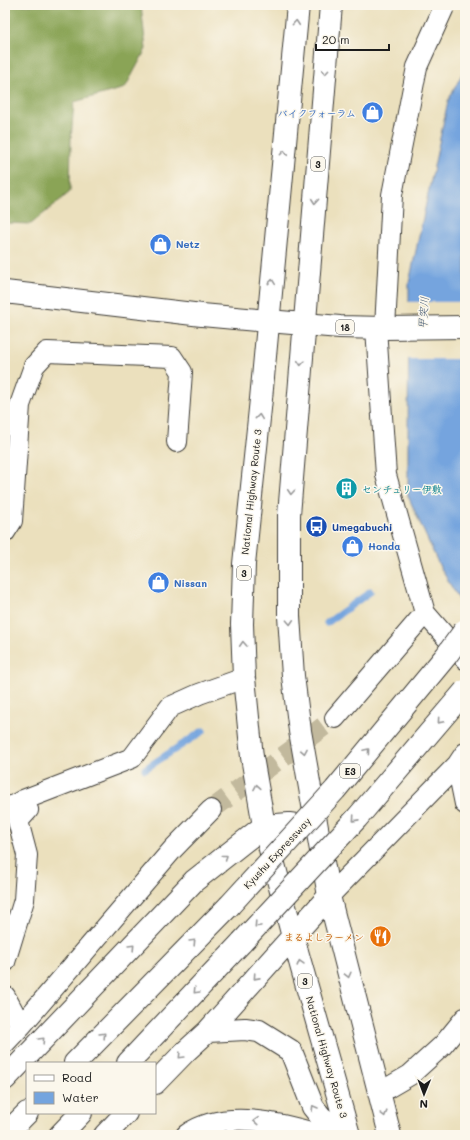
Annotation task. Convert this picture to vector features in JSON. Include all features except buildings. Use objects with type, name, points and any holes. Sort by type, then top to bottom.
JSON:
[{"type":"main road","name":"National Highway Route 3","points":[[298,5],[244,564],[242,624],[244,678],[252,757],[264,826],[293,937],[349,1135]]},
{"type":"main road","name":"3","points":[[331,5],[289,515],[289,616],[293,676],[300,731],[329,896],[390,1135]]},
{"type":"main road","points":[[5,292],[219,317],[268,321]]},
{"type":"main road","name":"18","points":[[268,321],[340,327],[465,327]]},
{"type":"main road","name":"Kyushu Expressway","points":[[76,1062],[229,906],[335,790],[446,656],[465,630]]},
{"type":"main road","points":[[129,1062],[357,818],[465,691]]},
{"type":"main road","points":[[5,1079],[194,882],[264,826],[289,824],[317,828]]},
{"type":"main road","points":[[156,1082],[208,1031],[329,896]]},
{"type":"main road","points":[[208,1031],[245,1028],[258,1031],[291,1051],[313,1107],[321,1117],[341,1135]]},
{"type":"main road","points":[[5,1135],[26,1114]]},
{"type":"main road","points":[[60,1135],[80,1114]]},
{"type":"main road","points":[[105,1135],[125,1114]]},
{"type":"street","points":[[445,5],[417,67],[392,195],[381,328],[386,475],[425,613],[465,659]]},
{"type":"street","points":[[5,532],[12,521],[13,405],[34,366],[47,352],[172,357],[182,372],[177,442]]},
{"type":"street","points":[[335,718],[425,613]]},
{"type":"street","points":[[5,810],[22,800],[132,758],[170,707],[244,678]]},
{"type":"street","points":[[461,759],[465,804]]},
{"type":"street","points":[[329,896],[461,759]]},
{"type":"street","points":[[5,962],[24,900],[27,855],[18,821],[28,810],[22,800]]},
{"type":"street","points":[[5,1043],[173,849],[211,810]]},
{"type":"street","points":[[5,996],[21,1026]]},
{"type":"street","points":[[379,1093],[410,1075],[443,1045],[465,1018]]},
{"type":"street","points":[[186,1135],[206,1125],[229,1120],[263,1122],[321,1135]]},
{"type":"green space","points":[[5,5],[141,5],[146,49],[125,88],[74,102],[71,140],[70,192],[31,224],[5,223]]},
{"type":"water","name":"甲突川","points":[[465,68],[465,610],[439,565],[408,496],[408,437],[409,283],[448,101]]},
{"type":"pier","points":[[407,302],[465,302],[465,359],[407,359]]},
{"type":"waterway","points":[[327,623],[370,592]]},
{"type":"waterway","points":[[145,769],[203,731]]},
{"type":"tunnel","points":[[211,810],[335,718]]},
{"type":"place","name":"バイクフォーラム","points":[[372,113]]},
{"type":"place","name":"Netz","points":[[160,244]]},
{"type":"place","name":"センチュリー伊敷","points":[[346,489]]},
{"type":"place","name":"Umegabuchi","points":[[317,527]]},
{"type":"place","name":"Honda","points":[[353,546]]},
{"type":"place","name":"Nissan","points":[[158,583]]},
{"type":"place","name":"まるよしラーメン","points":[[380,937]]}]
